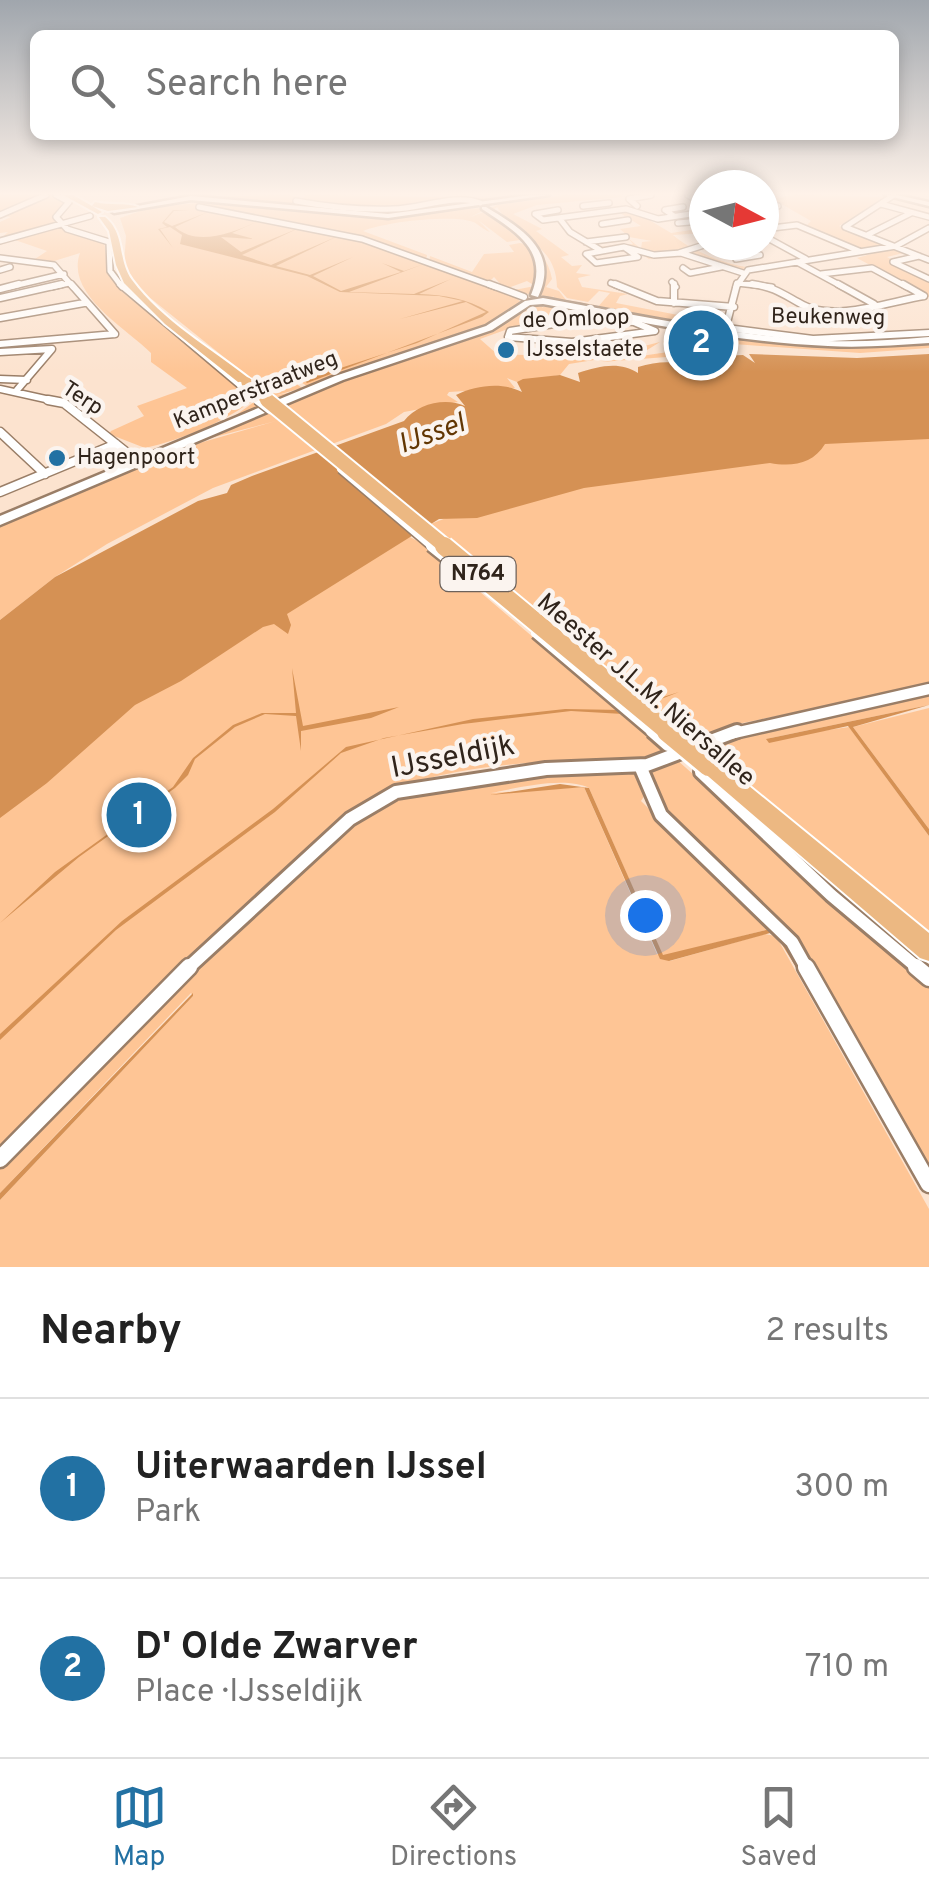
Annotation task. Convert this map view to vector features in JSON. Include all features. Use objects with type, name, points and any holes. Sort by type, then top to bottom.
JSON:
[{"type":"main road","name":"Meester J.L.M. Niersallee","points":[[117,254],[126,278],[244,384],[705,769],[929,949]]},
{"type":"main road","points":[[537,254],[543,260],[545,275],[532,299],[822,346],[929,336]]},
{"type":"main road","name":"Kamperstraatweg","points":[[0,520],[339,378],[489,328],[532,299]]},
{"type":"street","name":"Meester J.L.M. Niersallee","points":[[109,254],[110,271],[128,295],[244,384]]},
{"type":"street","points":[[405,254],[532,299]]},
{"type":"street","points":[[602,254],[606,262],[638,257],[634,254]]},
{"type":"street","points":[[666,254],[687,262],[680,256]]},
{"type":"street","points":[[667,254],[742,272],[842,254]]},
{"type":"street","points":[[796,254],[807,260]]},
{"type":"street","points":[[925,257],[893,262],[929,278]]},
{"type":"street","points":[[796,261],[876,305]]},
{"type":"street","points":[[0,264],[11,263]]},
{"type":"street","points":[[0,264],[54,264],[84,303],[116,334],[0,344]]},
{"type":"street","points":[[683,268],[690,272],[722,266]]},
{"type":"street","points":[[822,274],[867,267],[926,297]]},
{"type":"street","points":[[726,331],[742,272]]},
{"type":"street","points":[[0,289],[64,274]]},
{"type":"street","points":[[672,282],[678,289],[674,303]]},
{"type":"street","points":[[0,298],[69,283]]},
{"type":"street","points":[[612,283],[643,298],[734,307]]},
{"type":"street","points":[[737,283],[791,292],[812,309],[926,297]]},
{"type":"street","points":[[0,318],[84,303]]},
{"type":"street","name":"de Omloop","points":[[585,319],[591,309]]},
{"type":"street","name":"de Omloop","points":[[585,319],[627,320],[655,331],[572,342],[522,342],[508,337],[510,331],[525,325],[585,319]]},
{"type":"street","points":[[0,352],[52,349],[17,390]]},
{"type":"street","name":"Terp","points":[[0,379],[27,380]]},
{"type":"street","name":"Terp","points":[[0,388],[64,403],[136,460]]},
{"type":"street","points":[[0,432],[45,474]]},
{"type":"street","points":[[0,492],[116,444]]},
{"type":"street","name":"IJsseldijk","points":[[0,1159],[162,993],[313,851],[374,804],[410,788],[496,774],[640,766],[664,761],[737,731],[929,689]]},
{"type":"street","points":[[640,766],[661,814],[792,942],[929,1184]]},
{"type":"street","name":"Meester J.L.M. Niersallee","points":[[705,769],[831,894],[929,978]]},
{"type":"shaded area","points":[[42,254],[76,254],[51,262],[35,259]]},
{"type":"shaded area","points":[[80,254],[106,254],[109,273],[120,290],[247,394],[215,416],[239,401],[294,382],[302,388],[270,397],[305,389],[225,423],[254,402],[249,403],[200,430],[145,448],[109,434],[144,416],[137,406],[187,388],[151,362],[151,353],[100,309],[81,282]]},
{"type":"shaded area","points":[[125,254],[425,254],[426,261],[513,295],[523,304],[475,330],[419,350],[307,386],[296,379],[265,390],[139,289],[124,265]]},
{"type":"shaded area","points":[[484,254],[535,254],[542,270],[539,282],[529,294],[509,291],[535,286],[527,281],[505,289],[494,277],[491,280],[497,287],[429,262],[430,256],[472,272]]},
{"type":"shaded area","points":[[540,254],[552,279],[546,287],[559,291],[566,300],[595,305],[551,301],[554,296],[547,300],[541,295],[544,264]]},
{"type":"shaded area","points":[[545,254],[568,254],[561,257],[572,266],[582,265],[576,273],[591,275],[578,278],[582,287],[628,294],[620,296],[616,303],[709,321],[722,330],[597,308],[610,293],[599,291],[588,302],[567,298],[557,287]]},
{"type":"shaded area","points":[[850,254],[870,254],[801,262]]},
{"type":"shaded area","points":[[898,254],[887,257],[929,279],[929,297],[857,258]]},
{"type":"shaded area","points":[[704,260],[751,267],[725,268]]},
{"type":"shaded area","points":[[545,303],[542,308],[548,304],[586,313],[519,325],[480,339],[497,354],[517,355],[600,352],[660,342],[644,352],[569,364],[560,375],[517,382],[507,378],[515,388],[449,392],[447,395],[458,402],[404,412],[386,424],[213,488],[107,544],[55,577],[0,620],[0,524],[165,453],[276,421],[191,443],[347,377],[494,329],[529,306]]},
{"type":"shaded area","points":[[686,328],[777,342],[929,342],[929,348],[860,353],[734,344],[719,353],[601,362],[668,352],[663,342],[671,331],[683,334]]},
{"type":"shaded area","points":[[929,419],[929,686],[727,726],[694,742],[428,525],[467,510]]},
{"type":"shaded area","points":[[408,536],[425,545],[671,755],[652,761],[546,762],[474,769],[405,785],[373,798],[0,1153],[0,796],[75,735]]},
{"type":"shaded area","points":[[929,691],[929,705],[766,739],[849,727],[929,836],[929,940],[700,746]]},
{"type":"shaded area","points":[[929,708],[929,829],[853,727]]},
{"type":"shaded area","points":[[676,759],[929,985],[929,1177],[799,949],[663,812],[650,785],[649,768]]},
{"type":"shaded area","points":[[635,769],[646,793],[641,801],[770,929],[663,956],[589,788],[567,783],[554,783],[491,793],[584,787],[657,954],[670,961],[765,934],[776,936],[929,1209],[929,1267],[0,1267],[0,1200],[193,996],[191,993],[0,1193],[0,1161],[188,972],[345,827],[387,802],[435,786],[521,774]]},
{"type":"water","points":[[220,254],[244,254],[271,265],[301,254],[276,266],[310,275],[353,257],[313,276],[341,291],[401,272],[382,263],[404,271],[424,264],[349,292],[414,294],[451,279],[419,294],[437,295],[455,298],[472,303],[489,312],[438,334],[486,312],[466,302],[400,319],[463,301],[439,296],[340,292],[307,276]]},
{"type":"water","points":[[387,353],[307,383],[304,380]]},
{"type":"water","name":"IJssel","points":[[749,354],[857,358],[929,354],[929,439],[825,444],[808,460],[794,464],[770,463],[584,488],[477,518],[439,519],[287,614],[291,625],[288,634],[274,624],[263,627],[181,681],[135,705],[47,783],[0,818],[0,620],[55,577],[198,501],[227,493],[231,485],[252,476],[404,421],[424,406],[449,402],[465,406],[456,395],[472,389],[498,386],[522,392],[517,382],[523,379],[560,375],[580,382],[578,373],[609,366],[638,373],[638,367],[662,362],[698,368],[693,357],[743,355],[755,363]]},
{"type":"water","points":[[292,668],[303,726],[399,707],[371,718],[301,731],[301,751],[296,716],[265,714],[235,727],[195,759],[188,775],[175,788],[79,857],[0,923],[55,872],[173,787],[193,758],[233,725],[262,713],[296,713]]},
{"type":"water","points":[[679,692],[623,714],[571,711],[398,735],[473,719],[565,709],[621,710]]},
{"type":"water","points":[[929,705],[853,727],[929,829],[929,836],[848,726],[769,743],[766,739]]},
{"type":"water","points":[[379,740],[341,753],[275,812],[116,930],[0,1040],[0,1034],[122,921],[273,809],[346,747]]},
{"type":"water","points":[[560,784],[583,787],[490,795]]},
{"type":"water","points":[[584,787],[589,788],[663,955],[770,929],[778,933],[802,977],[778,938],[770,933],[669,961],[660,959]]},
{"type":"water","points":[[193,996],[0,1200],[0,1193]]},
{"type":"place","name":"D' Olde Zwarver","points":[[701,343]]},
{"type":"place","name":"IJsselstaete","points":[[506,350]]},
{"type":"place","name":"Hagenpoort","points":[[57,458]]},
{"type":"place","name":"Uiterwaarden IJssel","points":[[139,815]]}]
